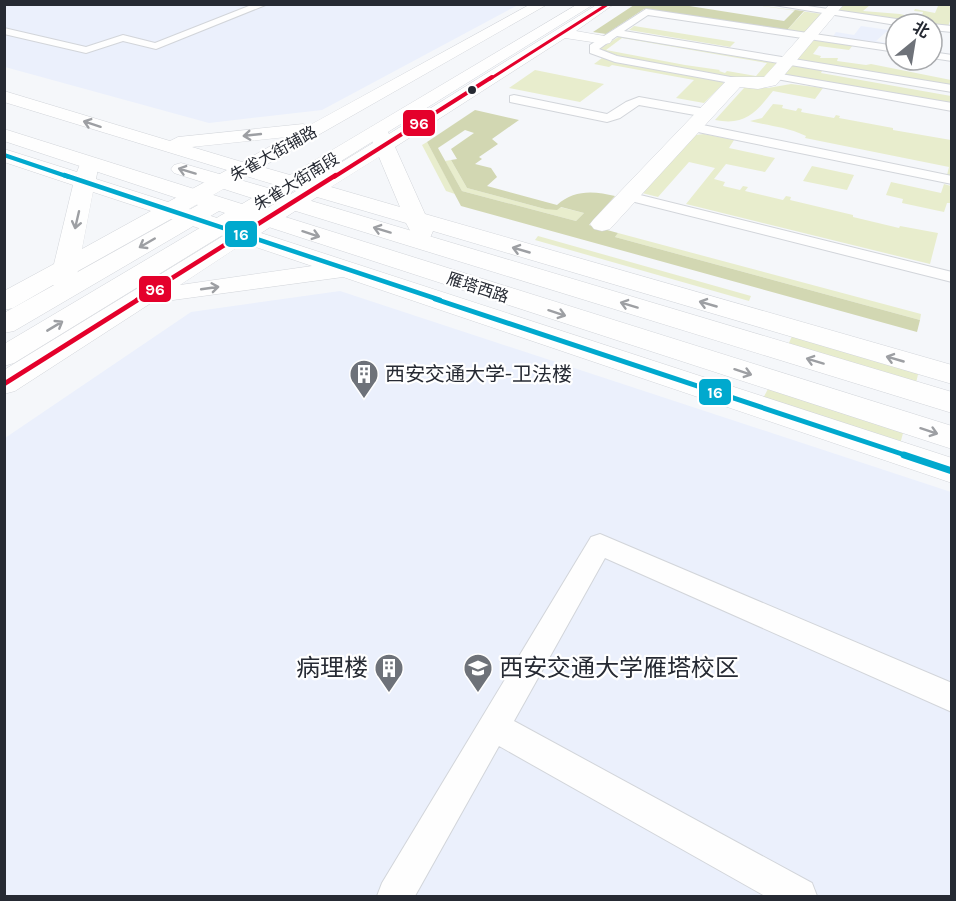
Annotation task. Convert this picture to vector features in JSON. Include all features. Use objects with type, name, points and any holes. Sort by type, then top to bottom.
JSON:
[{"type":"street","name":"朱雀大街辅路","points":[[4,384],[142,298],[318,129],[542,4]]},
{"type":"street","name":"朱雀大街南段","points":[[4,357],[90,305],[352,125],[562,4]]},
{"type":"street","points":[[426,243],[381,139],[588,4]]},
{"type":"street","name":"朱雀大街辅路","points":[[4,302],[66,268],[243,200],[381,139],[564,33],[608,4]]},
{"type":"street","points":[[602,224],[736,81],[766,84],[834,9]]},
{"type":"street","points":[[564,33],[610,37]]},
{"type":"street","points":[[4,96],[161,145],[347,270],[951,471]]},
{"type":"street","name":"雁塔西路","points":[[4,114],[117,149],[400,262],[951,438]]},
{"type":"street","points":[[117,149],[352,125]]},
{"type":"street","points":[[4,135],[87,173]]},
{"type":"street","points":[[4,155],[87,173],[243,200],[416,219],[951,375]]},
{"type":"street","points":[[60,293],[87,173]]},
{"type":"street","name":"朱雀大街南段","points":[[4,325],[60,293],[243,200]]},
{"type":"street","name":"雁塔西路","points":[[243,200],[426,243],[951,403]]},
{"type":"street","points":[[90,305],[400,262]]},
{"type":"lane","points":[[4,31],[86,50],[123,38],[156,46],[264,4]]},
{"type":"lane","points":[[772,4],[834,9],[884,19]]},
{"type":"lane","points":[[736,81],[624,60],[594,51],[594,47],[646,12],[884,47]]},
{"type":"lane","points":[[610,37],[787,62],[951,89]]},
{"type":"lane","points":[[775,76],[951,107]]},
{"type":"lane","points":[[514,99],[608,118],[616,116],[633,102],[639,101],[699,120],[951,180]]},
{"type":"lane","points":[[628,196],[951,277]]},
{"type":"lane","points":[[395,897],[600,544],[951,698]]},
{"type":"lane","points":[[495,727],[799,897]]},
{"type":"shaded area","points":[[4,5],[518,5],[322,110],[209,123],[5,67]]},
{"type":"shaded area","points":[[861,26],[884,29],[884,34],[876,41],[884,43],[884,46],[832,38],[836,32],[854,35]]},
{"type":"shaded area","name":"西安交通大学雁塔校区","points":[[340,291],[951,492],[951,896],[5,896],[5,438],[191,312]]},
{"type":"green space","points":[[634,5],[683,5],[784,21],[795,10],[804,11],[787,30],[644,9],[606,34],[593,32]]},
{"type":"green space","points":[[756,5],[822,14],[805,33],[801,34],[642,10],[787,30],[804,12]]},
{"type":"green space","points":[[844,5],[870,5],[863,11],[884,13],[884,18],[838,11]]},
{"type":"green space","points":[[928,5],[951,5],[948,27],[944,26],[944,12],[935,12],[938,6]]},
{"type":"green space","points":[[634,26],[735,42],[730,47],[629,30]]},
{"type":"green space","points":[[620,36],[777,63],[763,81],[752,81],[625,58],[599,49]],"holes":[[[622,38],[767,63],[756,76],[727,71],[725,73],[720,70],[606,50]]]},
{"type":"green space","points":[[813,40],[853,45],[849,50],[819,46],[813,54],[821,56],[820,58],[838,58],[837,61],[884,67],[884,72],[911,72],[951,80],[951,87],[795,61]]},
{"type":"green space","points":[[602,58],[719,80],[724,83],[704,103],[676,98],[694,80],[612,65],[609,67],[594,64]]},
{"type":"green space","points":[[792,64],[823,69],[821,73],[951,96],[951,104],[783,75]]},
{"type":"green space","points":[[535,70],[604,84],[580,102],[509,88]]},
{"type":"green space","points":[[791,84],[823,88],[815,99],[773,91],[749,116],[735,121],[715,120],[744,88],[768,88]]},
{"type":"green space","points":[[773,104],[783,105],[782,108],[796,111],[798,108],[802,109],[801,112],[834,118],[836,115],[840,116],[839,118],[893,128],[893,130],[951,140],[951,176],[947,175],[949,167],[805,138],[806,136],[791,130],[750,121],[762,118]]},
{"type":"green space","points":[[475,110],[519,120],[492,139],[498,144],[479,157],[482,159],[475,164],[491,168],[497,177],[487,186],[557,205],[570,196],[578,194],[600,193],[615,196],[589,225],[618,233],[615,237],[920,320],[917,332],[461,206],[427,142]],"holes":[[[465,130],[474,133],[451,149],[457,159],[451,160],[467,188],[545,209],[557,210],[561,207],[584,213],[576,221],[462,191],[438,148]]]},
{"type":"green space","points":[[704,134],[734,140],[729,148],[775,158],[765,172],[726,164],[714,179],[725,182],[723,186],[740,190],[743,186],[748,187],[745,191],[783,200],[786,196],[791,197],[790,200],[853,215],[853,217],[899,228],[900,226],[938,233],[930,264],[686,204],[715,168],[689,162],[658,197],[642,193],[695,135]]},
{"type":"green space","points":[[427,142],[455,194],[446,191],[422,145]]},
{"type":"green space","points":[[451,160],[467,188],[545,209],[560,207],[584,213],[576,221],[462,191],[445,161]]},
{"type":"green space","points":[[812,166],[854,175],[847,190],[803,181]]},
{"type":"green space","points":[[891,182],[941,193],[944,184],[951,186],[951,203],[947,203],[944,212],[902,203],[903,199],[886,195]]},
{"type":"green space","points":[[618,233],[921,314],[920,320],[615,237]]},
{"type":"green space","points":[[538,236],[751,296],[749,301],[535,240]]},
{"type":"green space","points":[[793,334],[919,370],[916,383],[788,345]]},
{"type":"green space","points":[[768,389],[903,433],[899,448],[761,402]]},
{"type":"transit line","name":"96","points":[[4,384],[608,4]]},
{"type":"transit line","name":"16","points":[[4,155],[952,471]]},
{"type":"place","name":"西安交通大学-卫法楼","points":[[364,400]]},
{"type":"place","name":"病理楼","points":[[389,694]]},
{"type":"place","name":"西安交通大学雁塔校区","points":[[478,694]]}]
